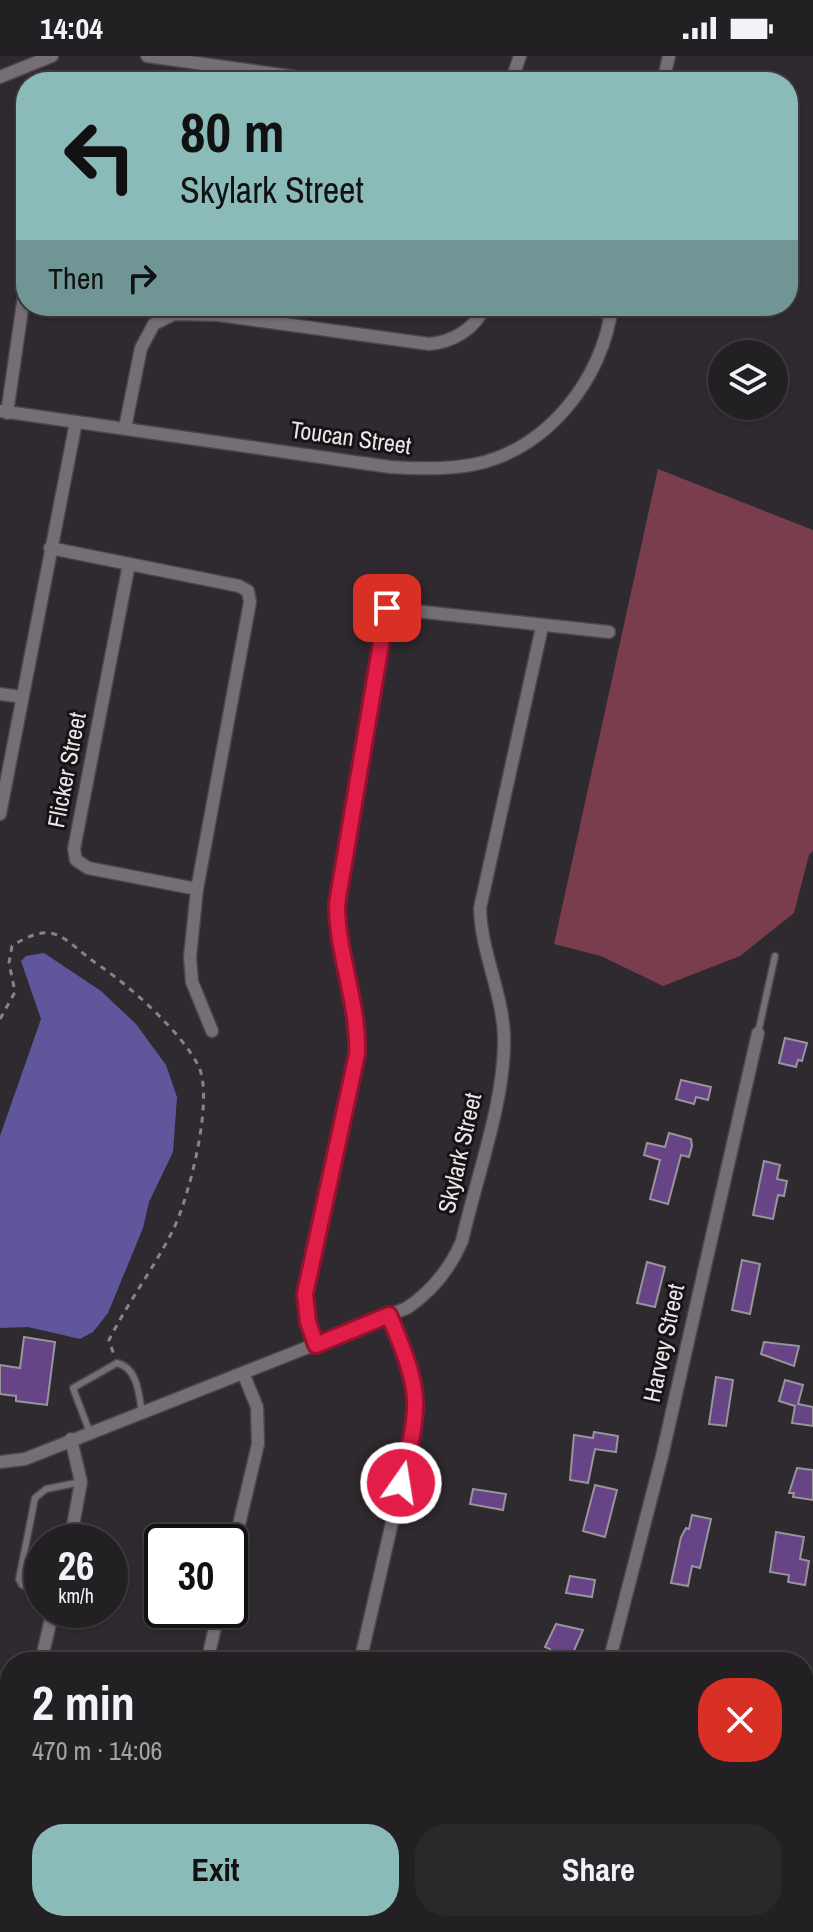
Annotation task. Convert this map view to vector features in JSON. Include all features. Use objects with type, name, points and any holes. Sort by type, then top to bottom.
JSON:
[{"type":"street","points":[[0,77],[52,56]]},
{"type":"street","points":[[147,56],[261,72]]},
{"type":"street","points":[[4,412],[20,316]]},
{"type":"street","points":[[125,428],[141,348],[154,324],[168,316]]},
{"type":"street","points":[[225,316],[429,344],[453,339],[465,331],[477,316]]},
{"type":"street","name":"Toucan Street","points":[[4,412],[390,467],[420,469],[477,464],[513,450],[544,429],[571,404],[594,369],[610,316]]},
{"type":"street","points":[[0,814],[76,422]]},
{"type":"street","points":[[50,548],[239,586],[248,591],[250,602],[197,889],[190,972],[212,1031]]},
{"type":"street","name":"Flicker Street","points":[[129,564],[74,849],[76,860],[88,868],[197,889]]},
{"type":"street","points":[[316,1345],[305,1304],[306,1284],[357,1054],[356,1023],[337,930],[339,881],[387,608],[609,632]]},
{"type":"street","name":"Skylark Street","points":[[0,1462],[25,1459],[389,1315],[427,1293],[457,1253],[497,1092],[504,1033],[482,937],[480,908],[542,627]]},
{"type":"street","points":[[0,694],[22,697]]},
{"type":"street","name":"Harvey Street","points":[[612,1652],[662,1456],[758,1033]]},
{"type":"street","points":[[362,1652],[418,1409],[412,1373],[389,1315]]},
{"type":"street","points":[[239,1524],[258,1444],[257,1407],[243,1373]]},
{"type":"street","points":[[71,1439],[81,1482],[73,1524]]},
{"type":"street","points":[[43,1652],[49,1628]]},
{"type":"street","points":[[209,1652],[215,1628]]},
{"type":"lane","points":[[758,1033],[775,956]]},
{"type":"lane","points":[[90,1433],[73,1388],[117,1363],[129,1368],[134,1377],[142,1413]]},
{"type":"lane","points":[[30,1524],[35,1498],[46,1489],[81,1482]]},
{"type":"lane","points":[[24,1554],[19,1579],[24,1586]]},
{"type":"path","points":[[0,1019],[15,992],[9,963],[12,946],[35,931],[48,932],[62,937],[123,980],[199,1067],[202,1136],[174,1228],[109,1340],[117,1363]]},
{"type":"shaded area","points":[[658,469],[813,530],[813,851],[809,855],[794,913],[740,956],[663,986],[601,956],[554,944]]},
{"type":"shaded area","points":[[44,953],[101,991],[136,1024],[166,1065],[177,1097],[173,1152],[149,1202],[143,1228],[108,1313],[93,1332],[80,1339],[28,1327],[0,1328],[0,1136],[41,1019],[21,961],[26,956]]},
{"type":"building","points":[[785,1038],[807,1043],[802,1061],[798,1060],[796,1067],[779,1063]]},
{"type":"building","points":[[681,1080],[711,1087],[708,1100],[696,1097],[694,1104],[676,1099]]},
{"type":"building","points":[[669,1133],[691,1139],[692,1146],[689,1157],[681,1155],[668,1204],[650,1199],[660,1160],[644,1155],[647,1143],[665,1147]]},
{"type":"building","points":[[764,1161],[780,1165],[777,1179],[787,1181],[784,1196],[778,1195],[773,1219],[753,1215]]},
{"type":"building","points":[[742,1260],[760,1264],[750,1314],[732,1310]]},
{"type":"building","points":[[647,1262],[665,1267],[655,1307],[637,1303]]},
{"type":"building","points":[[24,1337],[55,1342],[47,1405],[16,1401],[16,1396],[0,1394],[0,1365],[20,1368]]},
{"type":"building","points":[[764,1342],[799,1346],[794,1366],[761,1354]]},
{"type":"building","points":[[716,1377],[733,1380],[726,1426],[709,1424]]},
{"type":"building","points":[[785,1380],[803,1385],[798,1404],[813,1407],[813,1426],[792,1423],[795,1406],[779,1401]]},
{"type":"building","points":[[594,1432],[618,1436],[616,1452],[595,1449],[588,1483],[570,1480],[574,1435],[593,1438]]},
{"type":"building","points":[[797,1468],[813,1470],[813,1500],[793,1497],[794,1493],[789,1493]]},
{"type":"building","points":[[595,1485],[617,1490],[605,1537],[583,1531]]},
{"type":"building","points":[[473,1489],[506,1494],[503,1510],[470,1504]]},
{"type":"building","points":[[692,1515],[711,1519],[700,1568],[692,1566],[688,1586],[671,1583],[681,1537],[686,1528],[689,1529]]},
{"type":"building","points":[[776,1532],[804,1537],[800,1559],[809,1561],[805,1585],[788,1582],[789,1575],[770,1572]]},
{"type":"building","points":[[570,1576],[595,1580],[592,1597],[566,1593]]},
{"type":"building","points":[[556,1624],[583,1630],[573,1652],[549,1652],[550,1649],[545,1647]]},
{"type":"route","points":[[387,608],[343,853],[337,904],[340,952],[358,1035],[357,1054],[308,1270],[305,1304],[316,1345],[389,1315],[410,1365],[417,1394],[418,1409],[401,1483]]}]
